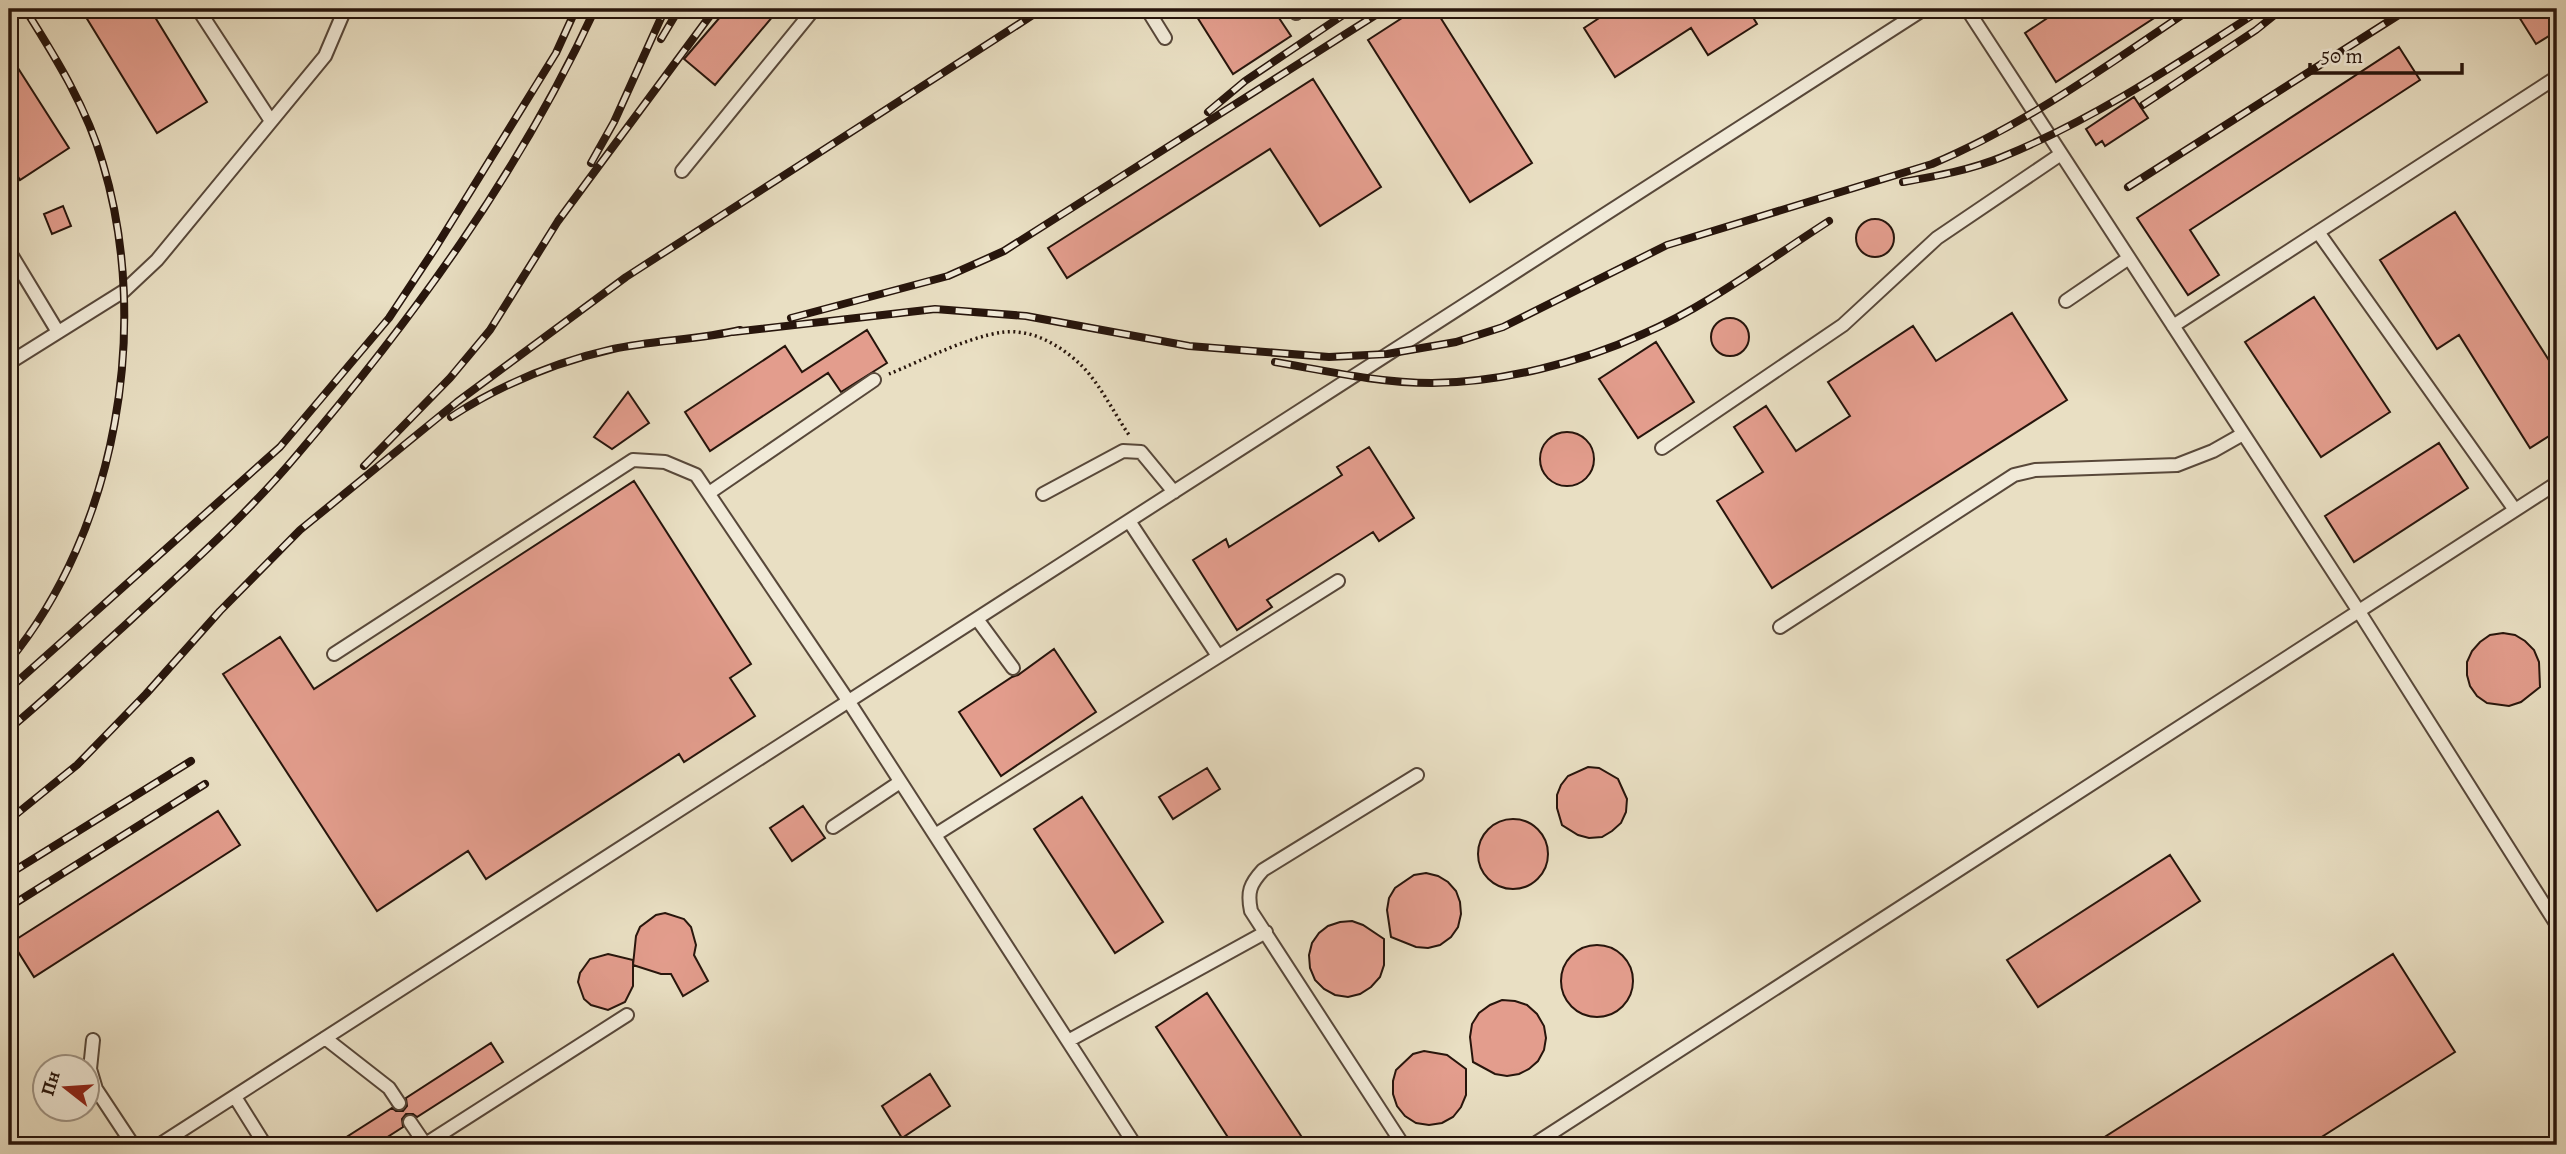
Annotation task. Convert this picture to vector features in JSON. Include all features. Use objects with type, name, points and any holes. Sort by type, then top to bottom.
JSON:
[{"type":"lane","points":[[198,9],[271,121]]},
{"type":"lane","points":[[9,363],[124,291],[158,260],[325,56],[345,9]]},
{"type":"lane","points":[[682,171],[814,9]]},
{"type":"lane","points":[[1147,9],[1165,38]]},
{"type":"lane","points":[[159,1145],[1924,9]]},
{"type":"lane","points":[[1967,9],[2358,610],[2557,925]]},
{"type":"lane","points":[[2173,326],[2557,77]]},
{"type":"lane","points":[[1662,448],[1843,325],[1937,238],[2061,154]]},
{"type":"lane","points":[[2318,232],[2515,510]]},
{"type":"lane","points":[[9,251],[58,332]]},
{"type":"lane","points":[[2066,301],[2129,258]]},
{"type":"lane","points":[[709,493],[874,380]]},
{"type":"lane","points":[[1780,627],[2014,475],[2035,470],[2177,465],[2213,451],[2243,435]]},
{"type":"lane","points":[[1043,494],[1123,451],[1141,452],[1174,492]]},
{"type":"lane","points":[[334,654],[633,460],[665,462],[696,475],[849,702],[1135,1145]]},
{"type":"lane","points":[[1533,1145],[2557,483]]},
{"type":"lane","points":[[1129,521],[1218,656]]},
{"type":"lane","points":[[935,835],[1338,581]]},
{"type":"lane","points":[[977,619],[1013,668]]},
{"type":"lane","points":[[1403,1145],[1251,911],[1247,895],[1252,881],[1263,870],[1418,775]]},
{"type":"lane","points":[[833,827],[900,782]]},
{"type":"lane","points":[[1068,1041],[1266,932]]},
{"type":"lane","points":[[410,1122],[425,1145],[627,1014]]},
{"type":"lane","points":[[325,1038],[389,1088],[399,1103]]},
{"type":"lane","points":[[93,1040],[90,1069],[96,1088],[132,1145]]},
{"type":"lane","points":[[234,1097],[265,1145]]},
{"type":"path","points":[[874,380],[952,348],[993,335],[1017,332],[1064,350],[1085,370],[1141,452]]},
{"type":"building","points":[[81,9],[150,9],[207,102],[157,133]]},
{"type":"building","points":[[727,9],[779,9],[715,85],[684,59]]},
{"type":"building","points":[[1192,9],[1273,9],[1291,36],[1233,74]]},
{"type":"building","points":[[1416,9],[1435,9],[1532,163],[1470,202],[1368,40]]},
{"type":"building","points":[[1613,9],[1748,9],[1757,24],[1708,55],[1691,28],[1615,77],[1584,28]]},
{"type":"building","points":[[2061,9],[2168,9],[2056,82],[2025,33]]},
{"type":"building","points":[[2514,9],[2557,9],[2557,31],[2536,44]]},
{"type":"building","points":[[2399,47],[2420,80],[2190,230],[2219,275],[2188,295],[2137,218]]},
{"type":"building","points":[[9,54],[69,148],[20,180],[9,162]]},
{"type":"building","points":[[1313,79],[1381,187],[1320,226],[1270,149],[1067,278],[1048,248]]},
{"type":"building","points":[[2134,97],[2148,118],[2105,146],[2102,141],[2096,145],[2086,129]]},
{"type":"building","points":[[63,206],[71,226],[52,234],[44,214]]},
{"type":"building","points":[[2455,212],[2557,373],[2557,431],[2530,448],[2459,335],[2437,349],[2380,260]]},
{"type":"building","points":[[1875,219],[1889,224],[1894,238],[1889,252],[1875,257],[1861,252],[1856,238],[1861,224]]},
{"type":"building","points":[[2314,297],[2390,412],[2321,457],[2245,342]]},
{"type":"building","points":[[2012,313],[2067,400],[1772,588],[1717,501],[1763,472],[1734,427],[1766,406],[1796,451],[1850,416],[1828,382],[1913,326],[1936,361]]},
{"type":"building","points":[[1730,318],[1744,323],[1749,337],[1744,351],[1730,356],[1716,351],[1711,337],[1716,323]]},
{"type":"building","points":[[867,330],[887,363],[841,392],[828,373],[710,451],[685,412],[785,346],[802,372]]},
{"type":"building","points":[[1656,342],[1694,402],[1638,438],[1599,379]]},
{"type":"building","points":[[628,392],[649,423],[612,449],[594,437]]},
{"type":"building","points":[[1567,432],[1586,440],[1594,459],[1586,478],[1567,486],[1548,478],[1540,459],[1548,440]]},
{"type":"building","points":[[2439,443],[2468,488],[2354,562],[2325,516]]},
{"type":"building","points":[[1369,447],[1414,518],[1379,541],[1373,532],[1267,600],[1272,607],[1237,630],[1193,560],[1226,539],[1229,547],[1342,475],[1337,467]]},
{"type":"building","points":[[634,481],[751,664],[730,678],[755,716],[684,762],[679,754],[486,879],[468,851],[377,911],[223,674],[280,637],[314,689]]},
{"type":"building","points":[[2490,635],[2515,635],[2525,641],[2534,650],[2539,662],[2540,687],[2521,702],[2509,706],[2487,703],[2477,696],[2467,675],[2467,662],[2472,651]]},
{"type":"building","points":[[1054,649],[1096,712],[1001,776],[959,712]]},
{"type":"building","points":[[1588,767],[1599,768],[1618,779],[1627,799],[1626,812],[1621,823],[1602,837],[1578,835],[1562,825],[1557,808],[1557,795],[1561,785],[1568,776]]},
{"type":"building","points":[[1207,768],[1220,789],[1173,819],[1159,797]]},
{"type":"building","points":[[1082,797],[1163,922],[1115,953],[1034,829]]},
{"type":"building","points":[[803,806],[825,838],[792,861],[770,828]]},
{"type":"building","points":[[218,811],[240,845],[34,977],[12,942]]},
{"type":"building","points":[[1513,819],[1538,829],[1548,854],[1538,879],[1513,889],[1488,879],[1478,854],[1488,829]]},
{"type":"building","points":[[2170,855],[2200,901],[2038,1007],[2007,960]]},
{"type":"building","points":[[1426,873],[1448,882],[1456,891],[1461,914],[1458,927],[1451,937],[1440,945],[1428,948],[1416,947],[1391,937],[1387,910],[1389,898],[1395,888],[1414,875]]},
{"type":"building","points":[[665,913],[684,919],[691,927],[696,945],[694,955],[708,981],[683,996],[671,974],[661,974],[633,965],[636,936],[640,927],[656,915]]},
{"type":"building","points":[[1352,921],[1384,939],[1384,965],[1380,977],[1371,987],[1348,997],[1335,995],[1315,980],[1309,955],[1312,943],[1319,933],[1328,926]]},
{"type":"building","points":[[1604,945],[1623,955],[1631,967],[1631,995],[1623,1007],[1611,1015],[1590,1017],[1571,1007],[1563,995],[1561,974],[1571,955],[1583,947]]},
{"type":"building","points":[[608,954],[633,960],[633,986],[625,1002],[608,1010],[591,1005],[584,999],[578,982],[580,973],[590,959]]},
{"type":"building","points":[[2393,954],[2455,1052],[2309,1145],[2092,1145]]},
{"type":"building","points":[[1207,993],[1307,1145],[1233,1145],[1156,1027]]},
{"type":"building","points":[[1502,1000],[1527,1005],[1537,1014],[1544,1026],[1546,1038],[1538,1061],[1519,1074],[1507,1076],[1495,1074],[1473,1062],[1470,1037],[1472,1024],[1479,1013]]},
{"type":"building","points":[[491,1043],[503,1062],[417,1117],[406,1114],[402,1119],[403,1127],[375,1145],[334,1145],[392,1108],[403,1111],[407,1106],[406,1098]]},
{"type":"building","points":[[1424,1051],[1447,1055],[1466,1069],[1466,1095],[1461,1107],[1453,1117],[1442,1123],[1416,1123],[1405,1116],[1397,1106],[1393,1094],[1396,1070],[1413,1054]]},
{"type":"building","points":[[930,1074],[950,1106],[902,1138],[882,1106]]},
{"type":"railway","points":[[9,661],[46,609],[76,551],[99,489],[114,424],[123,357],[124,291],[117,226],[103,164],[79,103],[25,9]]},
{"type":"railway","points":[[9,689],[280,447],[389,318],[556,53],[576,9]]},
{"type":"railway","points":[[9,729],[234,523],[276,479],[339,404],[422,297],[498,186],[533,128],[595,9]]},
{"type":"railway","points":[[591,163],[614,122],[665,9]]},
{"type":"railway","points":[[661,39],[679,9]]},
{"type":"railway","points":[[364,466],[450,378],[490,330],[558,221],[715,9]]},
{"type":"railway","points":[[1208,112],[1245,81],[1352,9]]},
{"type":"railway","points":[[791,318],[948,276],[1004,251],[1385,9]]},
{"type":"railway","points":[[733,332],[935,309],[1026,316],[1189,346],[1329,357],[1387,354],[1456,342],[1503,327],[1667,245],[1932,164],[2033,113],[2191,9]]},
{"type":"railway","points":[[1903,182],[1978,166],[2036,142],[2103,108],[2262,9]]},
{"type":"railway","points":[[2143,105],[2256,30],[2282,9]]},
{"type":"railway","points":[[2128,187],[2408,9]]},
{"type":"railway","points":[[9,820],[77,765],[146,694],[220,611],[300,530],[457,402],[626,277],[1036,13]]},
{"type":"railway","points":[[1275,362],[1373,379],[1432,383],[1485,379],[1540,369],[1619,344],[1667,323],[1714,296],[1829,221]]},
{"type":"railway","points":[[451,417],[509,385],[571,361],[629,346],[740,330]]},
{"type":"railway","points":[[9,874],[191,761]]},
{"type":"railway","points":[[9,907],[205,784]]}]
